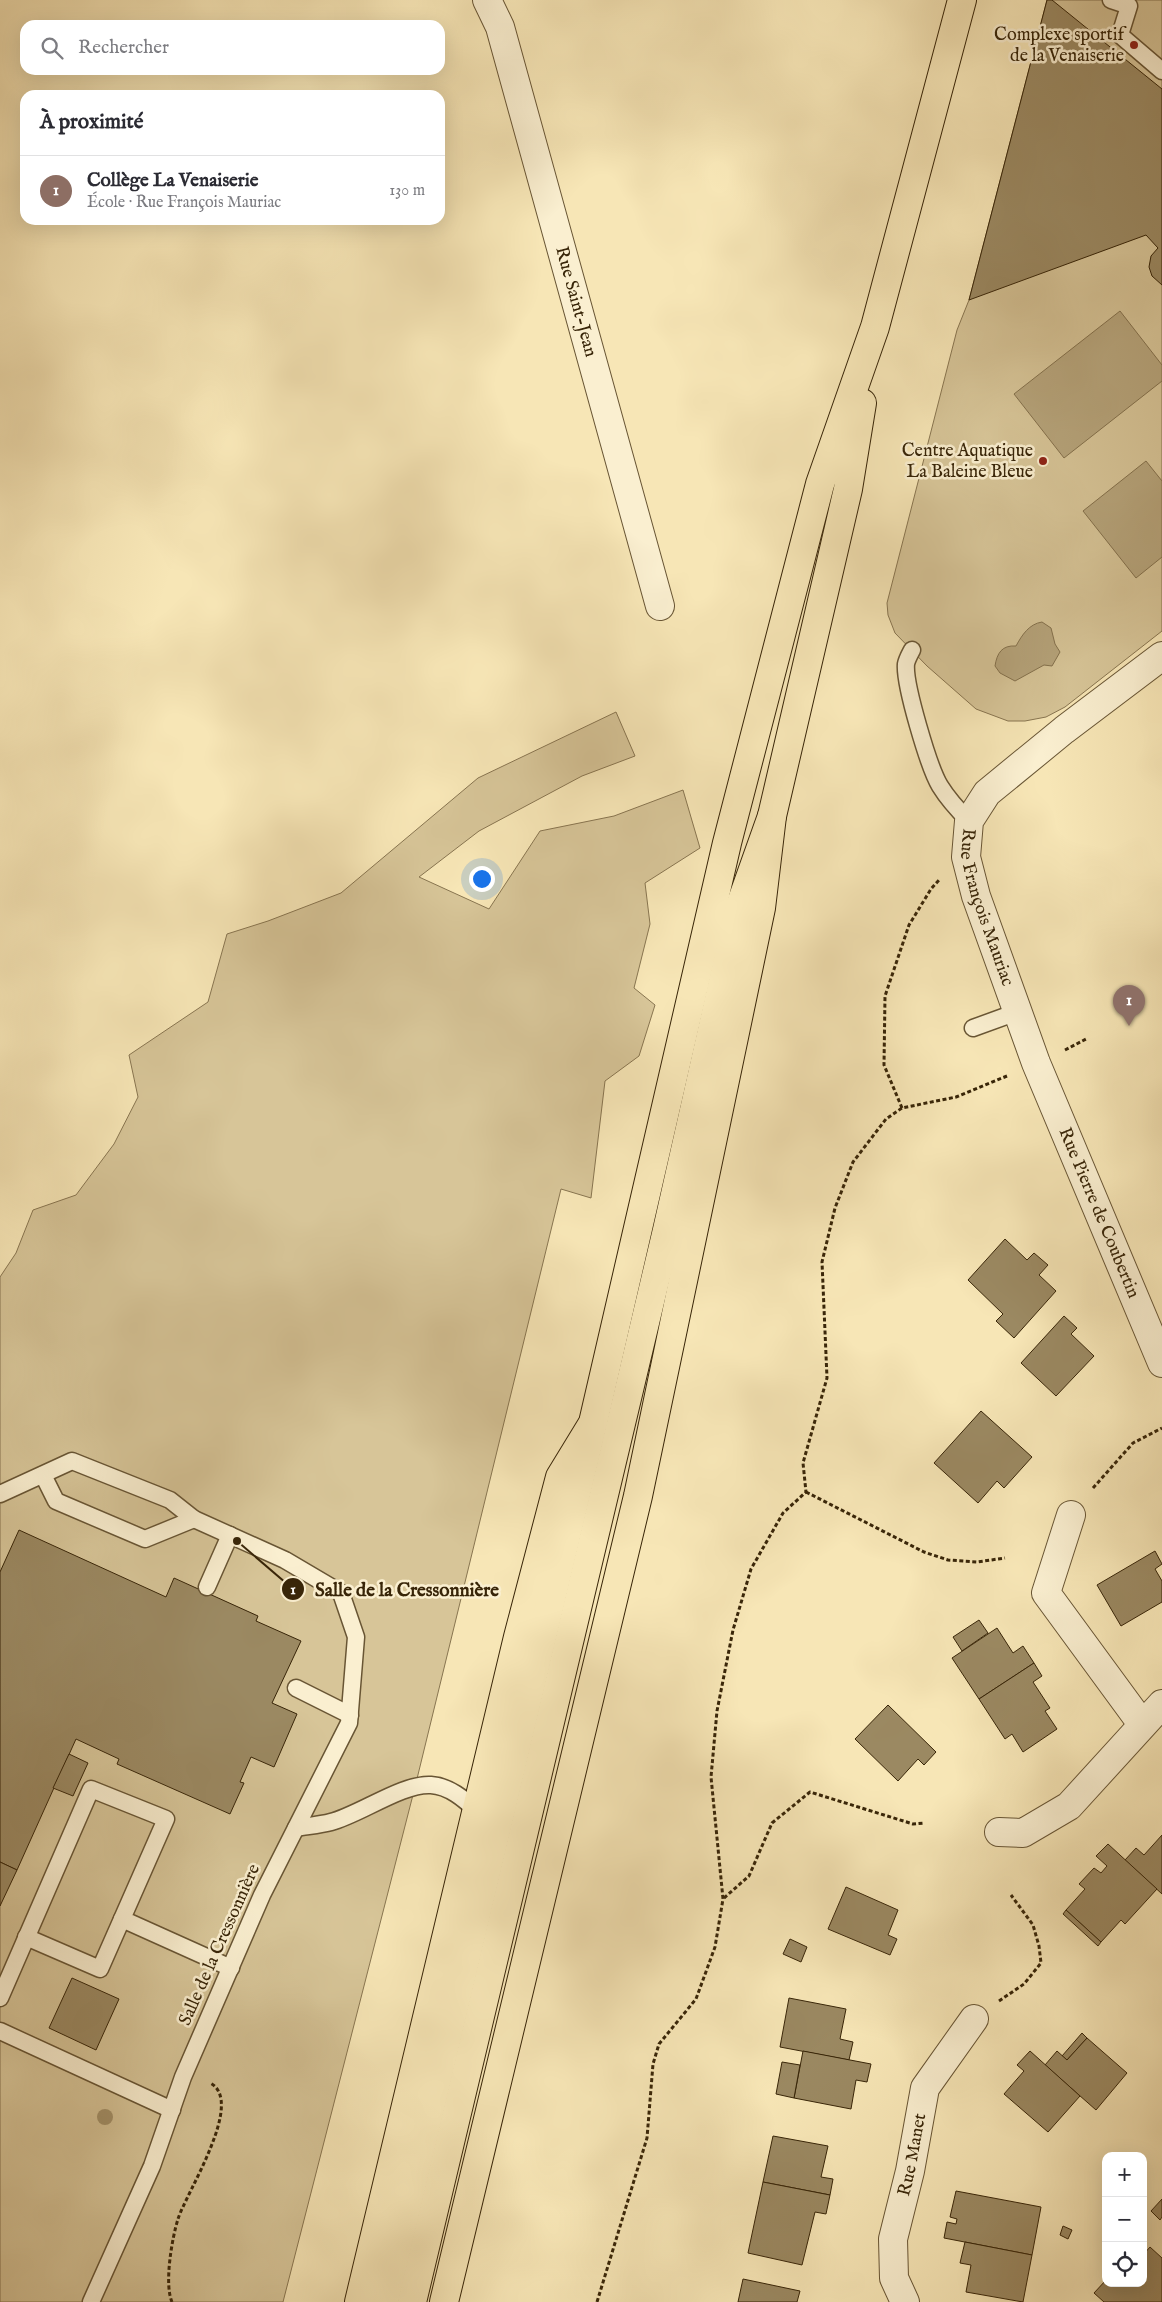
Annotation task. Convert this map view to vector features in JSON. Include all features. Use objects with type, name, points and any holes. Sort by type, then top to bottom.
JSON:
[{"type":"main road","points":[[384,2302],[593,1423],[729,834],[820,484],[875,327],[962,0]]},
{"type":"main road","points":[[444,2302],[638,1496],[761,908],[772,816],[848,489],[875,327]]},
{"type":"main road","points":[[412,2302],[668,1230],[740,906],[772,816]]},
{"type":"main road","points":[[359,2302],[518,1638],[560,1477],[593,1423]]},
{"type":"street","name":"Rue Saint-Jean","points":[[487,0],[500,27],[660,606]]},
{"type":"street","name":"Rue François Mauriac","points":[[1035,1064],[976,896],[966,857],[969,821],[988,793],[1064,730],[1162,656]]},
{"type":"street","name":"Rue Pierre de Coubertin","points":[[1035,1064],[1162,1363]]},
{"type":"street","points":[[1071,1514],[1046,1593],[1142,1724]]},
{"type":"street","points":[[999,1832],[1022,1833],[1069,1806],[1162,1704]]},
{"type":"street","name":"Rue Manet","points":[[906,2302],[894,2278],[893,2238],[910,2171],[925,2088],[974,2018]]},
{"type":"lane","points":[[1111,0],[1129,6],[1120,35],[1162,71]]},
{"type":"lane","points":[[912,650],[906,662],[906,679],[930,760],[939,784],[954,805],[969,821]]},
{"type":"lane","points":[[973,1028],[1017,1012]]},
{"type":"lane","name":"Salle de la Cressonnière","points":[[0,1494],[72,1461],[170,1500],[194,1519],[285,1560],[341,1593],[356,1637],[349,1723],[262,1895],[186,2071],[152,2166],[92,2302]]},
{"type":"lane","points":[[43,1475],[56,1501],[145,1539],[194,1519]]},
{"type":"lane","points":[[207,1587],[230,1536]]},
{"type":"lane","points":[[296,1688],[350,1714]]},
{"type":"lane","points":[[296,1828],[331,1822],[415,1787],[431,1785],[453,1793],[477,1811]]},
{"type":"lane","points":[[0,1998],[26,1938],[91,1789],[166,1819],[100,1969],[26,1938]]},
{"type":"lane","points":[[122,1920],[231,1968]]},
{"type":"lane","points":[[0,2031],[172,2110]]},
{"type":"path","points":[[902,1108],[884,1065],[885,996],[909,925],[931,889],[942,877]]},
{"type":"path","points":[[806,1492],[803,1463],[827,1378],[822,1262],[835,1208],[853,1162],[886,1119],[902,1108],[956,1097],[1035,1064],[1088,1038]]},
{"type":"path","points":[[1093,1488],[1134,1443],[1162,1428]]},
{"type":"path","points":[[806,1492],[932,1555],[948,1560],[977,1562],[1005,1558]]},
{"type":"path","points":[[597,2302],[647,2138],[653,2064],[659,2044],[696,1999],[715,1948],[723,1899],[711,1777],[717,1711],[733,1630],[751,1569],[783,1513],[806,1492]]},
{"type":"path","points":[[723,1899],[749,1876],[772,1823],[810,1792],[913,1824],[924,1823]]},
{"type":"path","points":[[974,2018],[1024,1984],[1041,1963],[1039,1946],[1032,1925],[1015,1904],[1011,1895]]},
{"type":"path","points":[[172,2302],[170,2276],[172,2248],[178,2218],[211,2146],[221,2116],[221,2096],[215,2085],[186,2071]]},
{"type":"shaded area","name":"Centre Aquatique La Baleine Bleue","points":[[1047,0],[1162,0],[1162,631],[1065,707],[1046,717],[1025,721],[1008,721],[976,709],[927,666],[895,633],[888,615],[887,603],[957,330],[969,300]]},
{"type":"shaded area","points":[[1120,311],[1162,365],[1162,381],[1064,458],[1014,394]]},
{"type":"shaded area","points":[[1146,461],[1162,481],[1162,557],[1136,578],[1083,511]]},
{"type":"shaded area","points":[[1042,622],[1051,628],[1055,644],[1060,652],[1052,666],[1044,665],[1015,681],[1000,673],[995,666],[1001,651],[1007,647],[1016,646],[1023,634],[1033,625]]},
{"type":"shaded area","points":[[616,712],[635,756],[582,776],[479,831],[419,877],[489,909],[540,831],[614,816],[683,790],[700,848],[645,883],[650,924],[634,988],[655,1005],[639,1056],[605,1081],[591,1198],[561,1189],[415,1787],[283,2302],[0,2302],[0,1277],[16,1253],[33,1210],[76,1195],[114,1144],[138,1097],[129,1055],[208,1002],[227,934],[268,921],[341,893],[478,778]]},
{"type":"building","points":[[1047,0],[1052,0],[1162,89],[1162,285],[1152,276],[1149,267],[1151,256],[1158,248],[1146,235],[969,300]]},
{"type":"building","points":[[1005,1239],[1027,1260],[1034,1253],[1048,1265],[1039,1275],[1056,1291],[1014,1338],[996,1321],[1003,1314],[968,1280]]},
{"type":"building","points":[[1064,1316],[1077,1328],[1071,1334],[1094,1356],[1056,1396],[1021,1363]]},
{"type":"building","points":[[981,1411],[1032,1457],[1004,1488],[997,1481],[978,1503],[934,1463]]},
{"type":"building","points":[[19,1530],[166,1597],[174,1578],[258,1616],[256,1621],[301,1641],[272,1703],[297,1714],[274,1767],[251,1757],[240,1782],[244,1783],[230,1814],[117,1764],[119,1759],[76,1739],[17,1870],[0,1862],[0,1572]]},
{"type":"building","points":[[1155,1551],[1162,1564],[1155,1569],[1162,1581],[1162,1602],[1121,1626],[1097,1585]]},
{"type":"building","points":[[979,1620],[988,1633],[962,1651],[953,1637]]},
{"type":"building","points":[[997,1628],[1013,1653],[1023,1646],[1034,1663],[979,1699],[952,1658]]},
{"type":"building","points":[[1034,1663],[1042,1676],[1033,1682],[1050,1708],[1045,1711],[1057,1729],[1023,1752],[1012,1734],[1005,1739],[979,1699]]},
{"type":"building","points":[[888,1705],[936,1752],[924,1765],[918,1759],[898,1781],[855,1739]]},
{"type":"building","points":[[69,1754],[88,1763],[73,1796],[53,1788]]},
{"type":"building","points":[[1162,1835],[1162,1894],[1125,1860],[1136,1848],[1144,1855]]},
{"type":"building","points":[[1108,1844],[1157,1889],[1125,1924],[1121,1920],[1101,1942],[1066,1910],[1085,1889],[1079,1884],[1094,1868],[1101,1873],[1107,1866],[1096,1856]]},
{"type":"building","points":[[0,1862],[17,1870],[0,1906]]},
{"type":"building","points":[[846,1887],[898,1910],[888,1935],[897,1939],[890,1955],[828,1929]]},
{"type":"building","points":[[1066,1910],[1101,1942],[1098,1946],[1063,1914]]},
{"type":"building","points":[[790,1939],[807,1947],[801,1962],[783,1954]]},
{"type":"building","points":[[72,1978],[119,1999],[96,2050],[49,2028]]},
{"type":"building","points":[[789,1998],[846,2009],[840,2039],[853,2042],[849,2060],[780,2047]]},
{"type":"building","points":[[1082,2033],[1087,2038],[1067,2060],[1062,2056]]},
{"type":"building","points":[[1087,2038],[1127,2073],[1096,2110],[1045,2065],[1057,2051],[1067,2060]]},
{"type":"building","points":[[803,2051],[871,2064],[867,2082],[856,2080],[851,2109],[794,2098]]},
{"type":"building","points":[[1030,2051],[1080,2096],[1048,2132],[1004,2094],[1024,2071],[1017,2065]]},
{"type":"building","points":[[782,2062],[800,2065],[794,2098],[776,2094]]},
{"type":"building","points":[[773,2136],[828,2146],[821,2177],[833,2179],[830,2195],[763,2182]]},
{"type":"building","points":[[763,2182],[830,2195],[826,2214],[815,2212],[802,2265],[748,2253]]},
{"type":"building","points":[[956,2191],[1041,2207],[1032,2255],[944,2238],[947,2222],[956,2224],[957,2219],[950,2217]]},
{"type":"building","points":[[1162,2199],[1162,2217],[1160,2220],[1151,2211]]},
{"type":"building","points":[[1063,2226],[1072,2230],[1068,2239],[1060,2235]]},
{"type":"building","points":[[965,2242],[1032,2255],[1023,2302],[966,2292],[971,2265],[960,2263]]},
{"type":"building","points":[[1150,2247],[1162,2258],[1162,2302],[1104,2302],[1094,2293],[1102,2284],[1102,2287],[1147,2287],[1147,2250]]},
{"type":"building","points":[[743,2279],[800,2291],[797,2302],[738,2302]]},
{"type":"place","name":"Complexe sportif de la Venaiserie","points":[[1134,45]]},
{"type":"place","name":"Centre Aquatique La Baleine Bleue","points":[[1043,461]]},
{"type":"place","name":"Collège La Venaiserie","points":[[1129,1026]]},
{"type":"place","name":"Salle de la Cressonnière","points":[[237,1541]]}]
